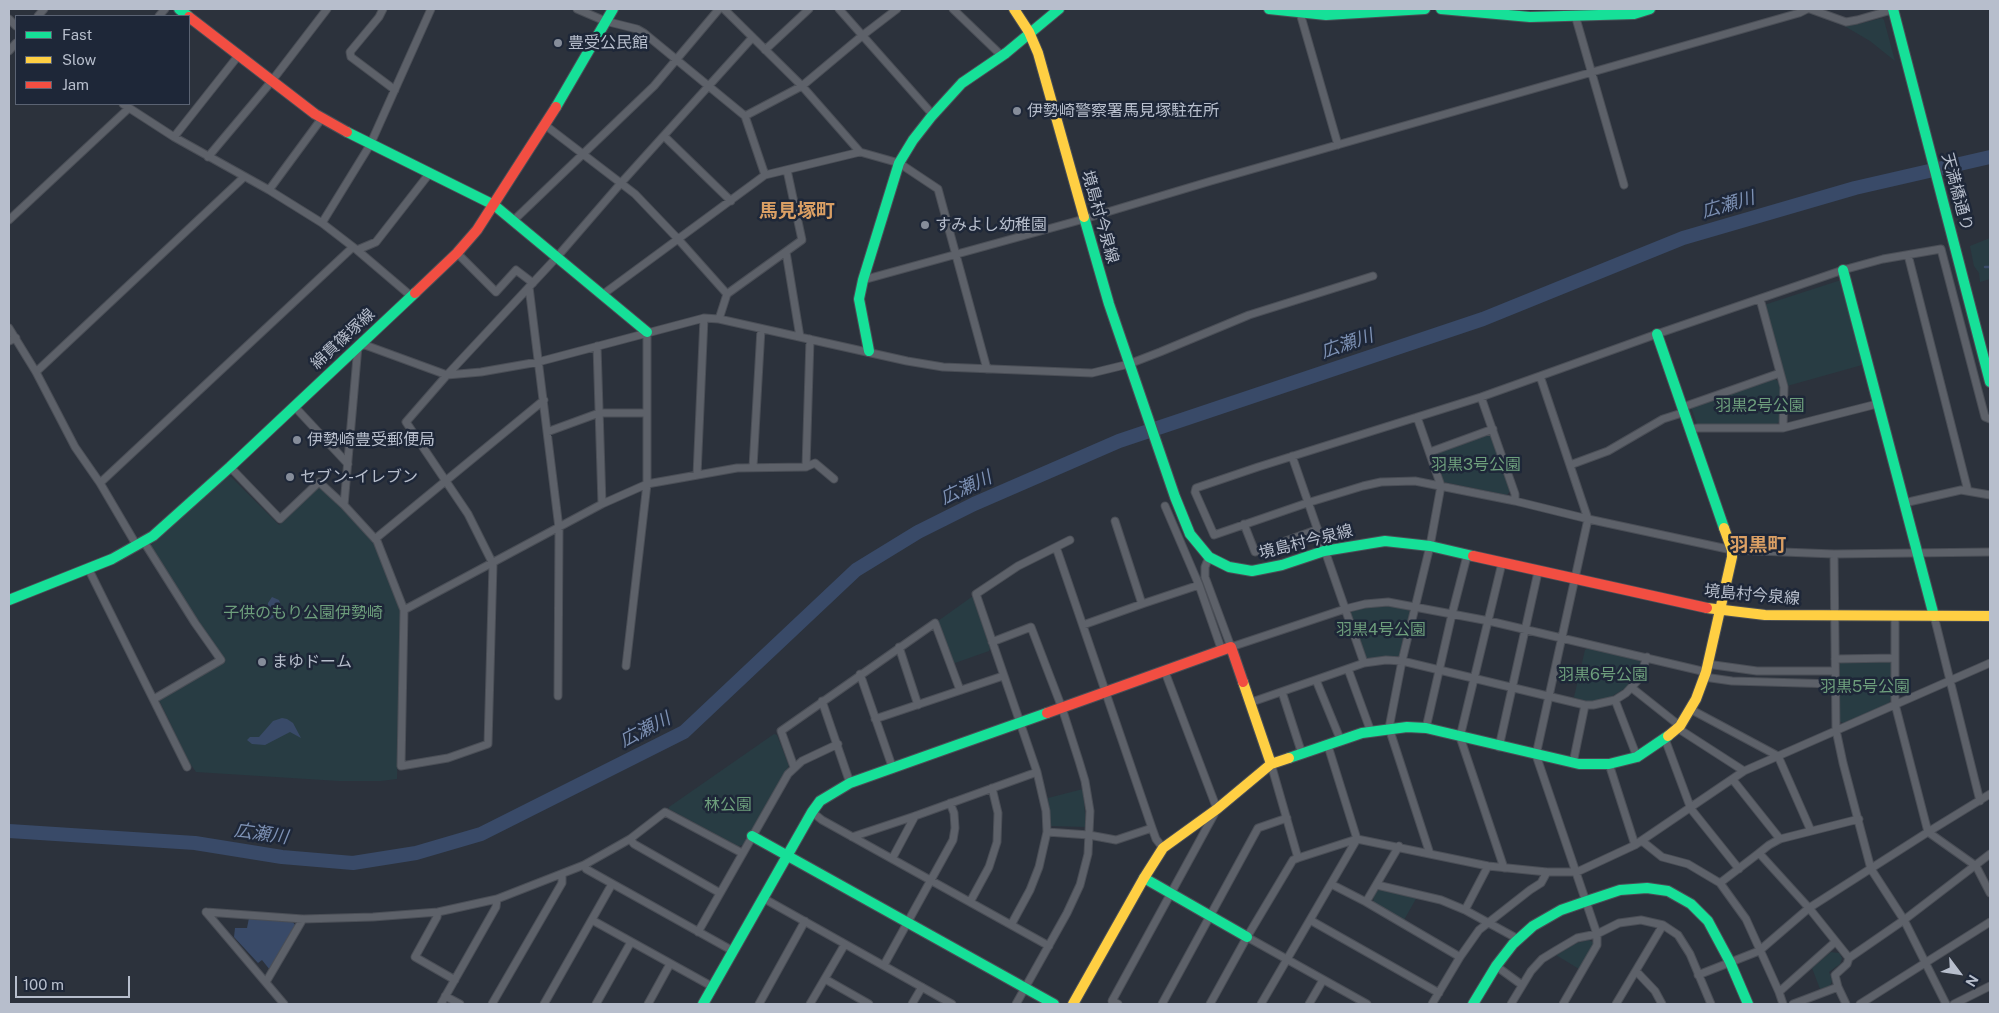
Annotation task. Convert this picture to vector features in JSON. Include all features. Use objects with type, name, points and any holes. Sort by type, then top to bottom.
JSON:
[{"type":"street","points":[[208,157],[272,82],[327,9]]},
{"type":"street","points":[[322,223],[370,145],[431,9]]},
{"type":"street","points":[[577,9],[605,21],[637,28],[744,116],[765,175]]},
{"type":"street","name":"綿貫篠塚線","points":[[9,600],[141,544],[162,529],[457,253],[477,230],[494,205],[567,90],[613,9]]},
{"type":"street","points":[[513,221],[654,86],[719,9]]},
{"type":"street","points":[[724,9],[802,86],[860,152]]},
{"type":"street","points":[[765,50],[809,9]]},
{"type":"street","points":[[839,9],[933,115]]},
{"type":"street","points":[[744,116],[802,86],[897,9]]},
{"type":"street","points":[[953,9],[1002,56]]},
{"type":"street","name":"境島村今泉線","points":[[1014,9],[1029,32],[1038,53],[1084,219],[1130,367],[1169,480],[1190,534],[1209,557],[1230,567],[1252,571],[1282,565],[1324,552],[1385,541],[1430,546],[1502,564],[1575,578],[1718,611],[1765,615],[1990,616]]},
{"type":"street","points":[[869,351],[859,299],[863,280],[899,163],[913,140],[962,83],[1002,56],[1059,9]]},
{"type":"street","points":[[1269,9],[1326,15],[1363,11],[1425,9]]},
{"type":"street","points":[[1441,9],[1575,15],[1601,12],[1634,14],[1650,9]]},
{"type":"street","points":[[863,280],[1084,219],[1808,9],[1846,22],[1895,9]]},
{"type":"street","name":"天満橋通り","points":[[1895,9],[1990,382]]},
{"type":"street","points":[[380,10],[350,52],[351,57],[395,90]]},
{"type":"street","points":[[1300,13],[1338,145]]},
{"type":"street","points":[[1575,15],[1624,185]]},
{"type":"street","points":[[190,17],[238,56],[322,118],[370,145],[494,205],[648,332]]},
{"type":"street","points":[[230,467],[280,519],[320,482],[375,539],[404,610],[401,766],[448,758],[488,744],[493,564],[468,514],[406,422],[557,257],[752,38]]},
{"type":"street","points":[[174,137],[238,56]]},
{"type":"street","points":[[9,220],[126,106],[174,137],[270,190],[322,223],[355,248],[411,296]]},
{"type":"street","points":[[270,190],[322,118]]},
{"type":"street","points":[[545,125],[635,194],[727,294]]},
{"type":"street","points":[[664,136],[731,201]]},
{"type":"street","points":[[602,295],[765,175],[860,152],[899,163],[938,189],[987,369]]},
{"type":"street","points":[[719,319],[727,294],[802,240],[787,170]]},
{"type":"street","points":[[100,483],[355,248],[376,242],[429,174]]},
{"type":"street","points":[[36,372],[244,177]]},
{"type":"street","points":[[1990,420],[1985,416],[1940,249],[1843,270],[1481,397],[1196,488],[1195,492],[1214,534],[1307,503],[1381,482],[1415,481],[1515,501],[1732,550],[1834,554],[1990,552]]},
{"type":"street","points":[[786,252],[800,337]]},
{"type":"street","points":[[457,253],[496,292],[516,270],[531,285],[538,362],[559,528],[558,696]]},
{"type":"street","points":[[1908,255],[1968,491]]},
{"type":"street","points":[[1843,270],[1934,616],[1980,801]]},
{"type":"street","points":[[344,506],[358,346],[365,345],[447,375],[538,362],[704,318],[719,319],[943,367],[1092,373],[1130,367],[1249,315],[1373,276]]},
{"type":"street","points":[[1760,299],[1784,387],[1783,428]]},
{"type":"street","points":[[697,475],[704,318]]},
{"type":"street","points":[[9,328],[12,340],[36,372],[75,447],[221,660],[154,699]]},
{"type":"street","points":[[753,467],[760,328]]},
{"type":"street","points":[[626,666],[647,484],[648,332]]},
{"type":"street","points":[[1074,1004],[1144,878],[1163,848],[1217,809],[1271,764],[1371,732],[1389,728],[1426,728],[1460,738],[1573,763],[1609,764],[1637,757],[1665,739],[1680,726],[1696,699],[1705,671],[1732,550],[1657,334]]},
{"type":"street","points":[[806,468],[810,339]]},
{"type":"street","points":[[597,346],[602,504]]},
{"type":"street","points":[[1570,464],[1608,451],[1662,419],[1684,409],[1780,373]]},
{"type":"street","points":[[1540,376],[1588,518],[1536,755],[1578,872],[1597,934],[1597,945],[1563,1004]]},
{"type":"street","points":[[1481,397],[1515,494],[1515,501]]},
{"type":"street","points":[[375,539],[544,400]]},
{"type":"street","points":[[1690,429],[1783,428],[1877,404]]},
{"type":"street","points":[[294,406],[348,464]]},
{"type":"street","points":[[547,432],[599,413],[647,413]]},
{"type":"street","points":[[1417,417],[1441,486],[1430,546],[1414,606],[1389,728],[1430,854]]},
{"type":"street","points":[[1430,452],[1493,429]]},
{"type":"street","points":[[1292,456],[1316,530],[1364,663]]},
{"type":"street","points":[[404,610],[602,504],[647,484],[753,467],[806,468],[815,464],[834,479]]},
{"type":"street","points":[[1904,503],[1961,490],[1990,495]]},
{"type":"street","points":[[1165,506],[1249,703],[1271,764],[1298,858]]},
{"type":"street","points":[[1115,521],[1142,604]]},
{"type":"street","points":[[1244,524],[1256,552],[1316,530]]},
{"type":"street","points":[[1011,925],[1030,890],[1039,867],[1047,832],[1046,811],[1036,772],[976,594],[1018,566],[1070,540]]},
{"type":"street","points":[[1056,547],[1152,828],[1156,839],[1163,848]]},
{"type":"street","points":[[1834,554],[1836,730],[1871,869],[1904,920],[1946,1004]]},
{"type":"street","points":[[1426,728],[1467,556]]},
{"type":"street","points":[[1209,557],[1205,567],[1205,577],[1227,649]]},
{"type":"street","points":[[1502,564],[1476,679],[1460,738],[1504,868]]},
{"type":"street","points":[[88,568],[187,767]]},
{"type":"street","points":[[1499,747],[1538,572]]},
{"type":"street","points":[[1083,625],[1199,585]]},
{"type":"street","points":[[703,1004],[786,855],[820,801],[850,783],[1227,649],[1346,609],[1379,602],[1414,606],[1489,621],[1757,682],[1835,684]]},
{"type":"street","points":[[1895,616],[1896,704],[1928,832],[1976,866],[1990,893]]},
{"type":"street","points":[[794,767],[781,731],[935,623],[960,690]]},
{"type":"street","points":[[992,642],[1032,627],[1062,708],[1085,781],[1090,811],[1088,854],[1080,885],[1049,946],[1016,1004]]},
{"type":"street","points":[[899,647],[918,705]]},
{"type":"street","points":[[1249,703],[1364,663],[1386,660],[1402,661],[1585,705],[1615,700],[1632,688],[1639,679],[1647,657]]},
{"type":"street","points":[[1835,659],[1895,658]]},
{"type":"street","points":[[1210,1004],[1293,860],[1357,839],[1399,846],[1488,866],[1547,872],[1578,872],[1639,843],[1744,771],[1990,663]]},
{"type":"street","points":[[1348,669],[1371,732]]},
{"type":"street","points":[[1705,671],[1835,671]]},
{"type":"street","points":[[1118,1004],[1112,1001],[1217,809],[1165,672]]},
{"type":"street","points":[[860,674],[893,769]]},
{"type":"street","points":[[876,719],[1003,676]]},
{"type":"street","points":[[1316,680],[1341,741]]},
{"type":"street","points":[[1632,688],[1680,726],[1682,731],[1744,771]]},
{"type":"street","points":[[1282,692],[1302,754]]},
{"type":"street","points":[[1615,700],[1637,757]]},
{"type":"street","points":[[822,701],[850,783]]},
{"type":"street","points":[[1573,763],[1585,705]]},
{"type":"street","points":[[1690,709],[1778,756],[1811,831]]},
{"type":"street","points":[[1665,739],[1690,809],[1739,869]]},
{"type":"street","points":[[698,932],[778,788],[794,767],[809,756],[838,744]]},
{"type":"street","points":[[1261,1004],[1357,839],[1328,746]]},
{"type":"street","points":[[1609,764],[1639,843],[1662,857],[1688,864],[1720,883],[1746,919],[1783,1004]]},
{"type":"street","points":[[852,837],[1036,772]]},
{"type":"street","points":[[1733,780],[1780,839]]},
{"type":"street","points":[[970,902],[989,867],[997,842],[998,813],[992,788]]},
{"type":"street","points":[[1698,975],[1759,950],[1809,908],[1990,794]]},
{"type":"street","points":[[884,965],[953,840],[955,828],[954,813],[950,803]]},
{"type":"street","points":[[284,1004],[206,912],[303,919],[373,917],[438,912],[498,899],[584,865],[630,839],[665,812],[742,853]]},
{"type":"street","points":[[812,812],[852,837],[1049,946]]},
{"type":"street","points":[[892,859],[915,816]]},
{"type":"street","points":[[1162,1004],[1258,828],[1286,818]]},
{"type":"street","points":[[1720,883],[1769,845],[1780,839],[1859,819]]},
{"type":"street","points":[[1047,832],[1089,835],[1116,840],[1152,828]]},
{"type":"street","points":[[752,836],[1054,1004]]},
{"type":"street","points":[[630,839],[634,844],[720,893]]},
{"type":"street","points":[[1366,902],[1399,846]]},
{"type":"street","points":[[1759,853],[1809,908],[1849,958]]},
{"type":"street","points":[[1846,1004],[1835,975],[1847,964],[1849,958],[1904,920],[1990,854]]},
{"type":"street","points":[[584,865],[586,869],[733,951]]},
{"type":"street","points":[[1465,910],[1488,866]]},
{"type":"street","points":[[1432,1004],[1460,956],[1479,930],[1530,890],[1542,883],[1547,872]]},
{"type":"street","points":[[492,1004],[562,883],[562,874]]},
{"type":"street","points":[[1144,878],[1367,1004]]},
{"type":"street","points":[[544,1004],[612,884]]},
{"type":"street","points":[[1331,884],[1460,956]]},
{"type":"street","points":[[1377,885],[1441,900],[1465,910],[1518,939]]},
{"type":"street","points":[[1473,1004],[1496,966],[1518,939],[1533,926],[1561,910],[1587,901],[1620,890],[1646,888],[1668,891],[1692,904],[1708,921],[1730,962],[1748,1004]]},
{"type":"street","points":[[763,898],[952,1004]]},
{"type":"street","points":[[441,1004],[496,907],[498,899]]},
{"type":"street","points":[[438,912],[438,918],[415,956],[455,980]]},
{"type":"street","points":[[266,982],[303,919]]},
{"type":"street","points":[[592,920],[712,987]]},
{"type":"street","points":[[1310,920],[1439,993]]},
{"type":"street","points":[[1511,1004],[1531,971],[1548,955],[1578,938],[1597,934],[1619,923],[1641,920],[1663,925],[1678,935],[1690,954],[1711,1004]]},
{"type":"street","points":[[759,1004],[805,921]]},
{"type":"street","points":[[1860,1004],[1990,922]]},
{"type":"street","points":[[1616,1004],[1663,925]]},
{"type":"street","points":[[596,1004],[631,942]]},
{"type":"street","points":[[1779,992],[1835,942]]},
{"type":"street","points":[[810,1004],[845,944]]},
{"type":"street","points":[[648,1004],[670,964]]},
{"type":"street","points":[[1496,966],[1522,985]]},
{"type":"street","points":[[1636,971],[1656,991],[1662,1004]]},
{"type":"street","points":[[825,979],[869,1004]]},
{"type":"street","points":[[1309,1004],[1323,980]]},
{"type":"street","points":[[1954,1004],[1990,986]]},
{"type":"street","points":[[912,1004],[922,987]]},
{"type":"street","points":[[1794,1004],[1838,987]]},
{"type":"street","points":[[445,996],[460,1004]]},
{"type":"green space","points":[[1882,18],[1895,61],[1870,41],[1841,24],[1855,25]]},
{"type":"green space","points":[[1990,238],[1990,279],[1980,282],[1970,246]]},
{"type":"green space","points":[[1841,280],[1862,365],[1787,386],[1764,305]]},
{"type":"green space","name":"羽黒2号公園","points":[[1775,379],[1780,383],[1780,421],[1775,425],[1697,424],[1691,407]]},
{"type":"green space","name":"羽黒3号公園","points":[[1488,435],[1492,437],[1510,491],[1507,495],[1444,482],[1436,457],[1438,453]]},
{"type":"green space","name":"子供のもり公園伊勢崎","points":[[228,476],[279,525],[320,486],[375,543],[401,613],[397,779],[339,781],[196,772],[189,762],[159,700],[225,662],[150,546]]},
{"type":"green space","points":[[973,596],[990,648],[989,651],[955,663],[952,661],[938,621]]},
{"type":"green space","name":"羽黒4号公園","points":[[1394,605],[1406,608],[1410,612],[1399,656],[1369,660],[1364,656],[1349,615],[1353,610]]},
{"type":"green space","name":"羽黒6号公園","points":[[1588,648],[1639,660],[1642,664],[1639,674],[1624,689],[1609,698],[1590,702],[1575,698],[1585,650]]},
{"type":"green space","name":"羽黒5号公園","points":[[1843,661],[1888,661],[1891,663],[1891,699],[1888,704],[1843,723],[1839,721],[1840,664]]},
{"type":"green space","name":"林公園","points":[[774,734],[777,735],[789,766],[743,845],[738,846],[669,809],[669,807]]},
{"type":"green space","points":[[1083,789],[1086,827],[1050,826],[1048,798]]},
{"type":"green space","points":[[1381,889],[1417,897],[1404,920],[1374,903],[1373,897]]},
{"type":"green space","points":[[1589,940],[1594,943],[1579,969],[1556,955],[1577,943]]},
{"type":"green space","points":[[1831,952],[1839,953],[1842,958],[1840,964],[1829,972],[1832,981],[1830,986],[1820,989],[1812,968]]},
{"type":"water","points":[[272,597],[279,600],[282,608],[273,618],[265,621],[263,620],[268,612],[268,603]]},
{"type":"water","points":[[282,718],[293,723],[301,738],[290,732],[265,745],[252,744],[247,740],[250,737],[259,737],[273,721]]},
{"type":"water","points":[[249,918],[292,921],[296,926],[270,970],[262,960],[258,963],[234,937],[235,928],[247,928]]},
{"type":"waterway","name":"広瀬川","points":[[9,831],[195,843],[282,857],[353,863],[416,853],[481,834],[684,732],[856,570],[918,532],[974,504],[1119,441],[1483,319],[1683,238],[1855,188],[1990,157]]},
{"type":"waterway","points":[[1985,267],[1990,267]]},
{"type":"traffic: fast","points":[[179,9],[187,15]]},
{"type":"traffic: fast","points":[[556,107],[613,9]]},
{"type":"traffic: fast","points":[[869,351],[859,299],[863,280],[899,163],[913,140],[931,117],[962,83],[1006,53],[1059,9]]},
{"type":"traffic: fast","points":[[1269,9],[1326,15],[1425,9]]},
{"type":"traffic: fast","points":[[1441,9],[1530,17],[1634,14],[1650,9]]},
{"type":"traffic: fast","points":[[1893,9],[1990,382]]},
{"type":"traffic: fast","points":[[347,132],[494,205],[647,332]]},
{"type":"traffic: fast","points":[[1084,217],[1109,304],[1175,497],[1190,534],[1209,557],[1229,567],[1252,571],[1282,565],[1324,551],[1385,541],[1430,546],[1473,556]]},
{"type":"traffic: fast","points":[[1843,270],[1934,616]]},
{"type":"traffic: fast","points":[[9,600],[112,559],[153,536],[230,467],[415,293]]},
{"type":"traffic: fast","points":[[1657,334],[1724,528]]},
{"type":"traffic: fast","points":[[703,1004],[820,801],[850,783],[1047,713]]},
{"type":"traffic: fast","points":[[1289,758],[1362,733],[1407,727],[1426,728],[1579,764],[1609,764],[1637,757],[1668,736]]},
{"type":"traffic: fast","points":[[752,836],[1054,1004]]},
{"type":"traffic: fast","points":[[1144,878],[1247,937]]},
{"type":"traffic: fast","points":[[1473,1004],[1496,966],[1513,944],[1533,926],[1561,910],[1587,901],[1620,890],[1647,888],[1668,891],[1691,904],[1708,921],[1730,962],[1748,1004]]},
{"type":"traffic: slow","points":[[1014,9],[1029,32],[1038,53],[1084,217]]},
{"type":"traffic: slow","points":[[1668,736],[1680,726],[1696,699],[1706,672],[1732,557],[1732,550],[1724,528]]},
{"type":"traffic: slow","points":[[1707,608],[1765,615],[1990,616]]},
{"type":"traffic: slow","points":[[1243,682],[1271,764]]},
{"type":"traffic: slow","points":[[1073,1004],[1163,848],[1217,809],[1271,764],[1289,758]]},
{"type":"traffic: jam","points":[[190,18],[315,114],[347,132]]},
{"type":"traffic: jam","points":[[415,293],[457,253],[477,230],[556,107]]},
{"type":"traffic: jam","points":[[1473,556],[1707,608]]},
{"type":"traffic: jam","points":[[1047,713],[1231,647],[1243,682]]},
{"type":"place","name":"豊受公民館","points":[[558,43]]},
{"type":"place","name":"伊勢崎警察署馬見塚駐在所","points":[[1017,111]]},
{"type":"place","name":"すみよし幼稚園","points":[[925,225]]},
{"type":"place","name":"伊勢崎豊受郵便局","points":[[297,440]]},
{"type":"place","name":"セブン-イレブン","points":[[290,477]]},
{"type":"place","name":"まゆドーム","points":[[262,662]]},
{"type":"district","name":"馬見塚町","points":[[797,211]]},
{"type":"district","name":"羽黒町","points":[[1758,545]]}]
